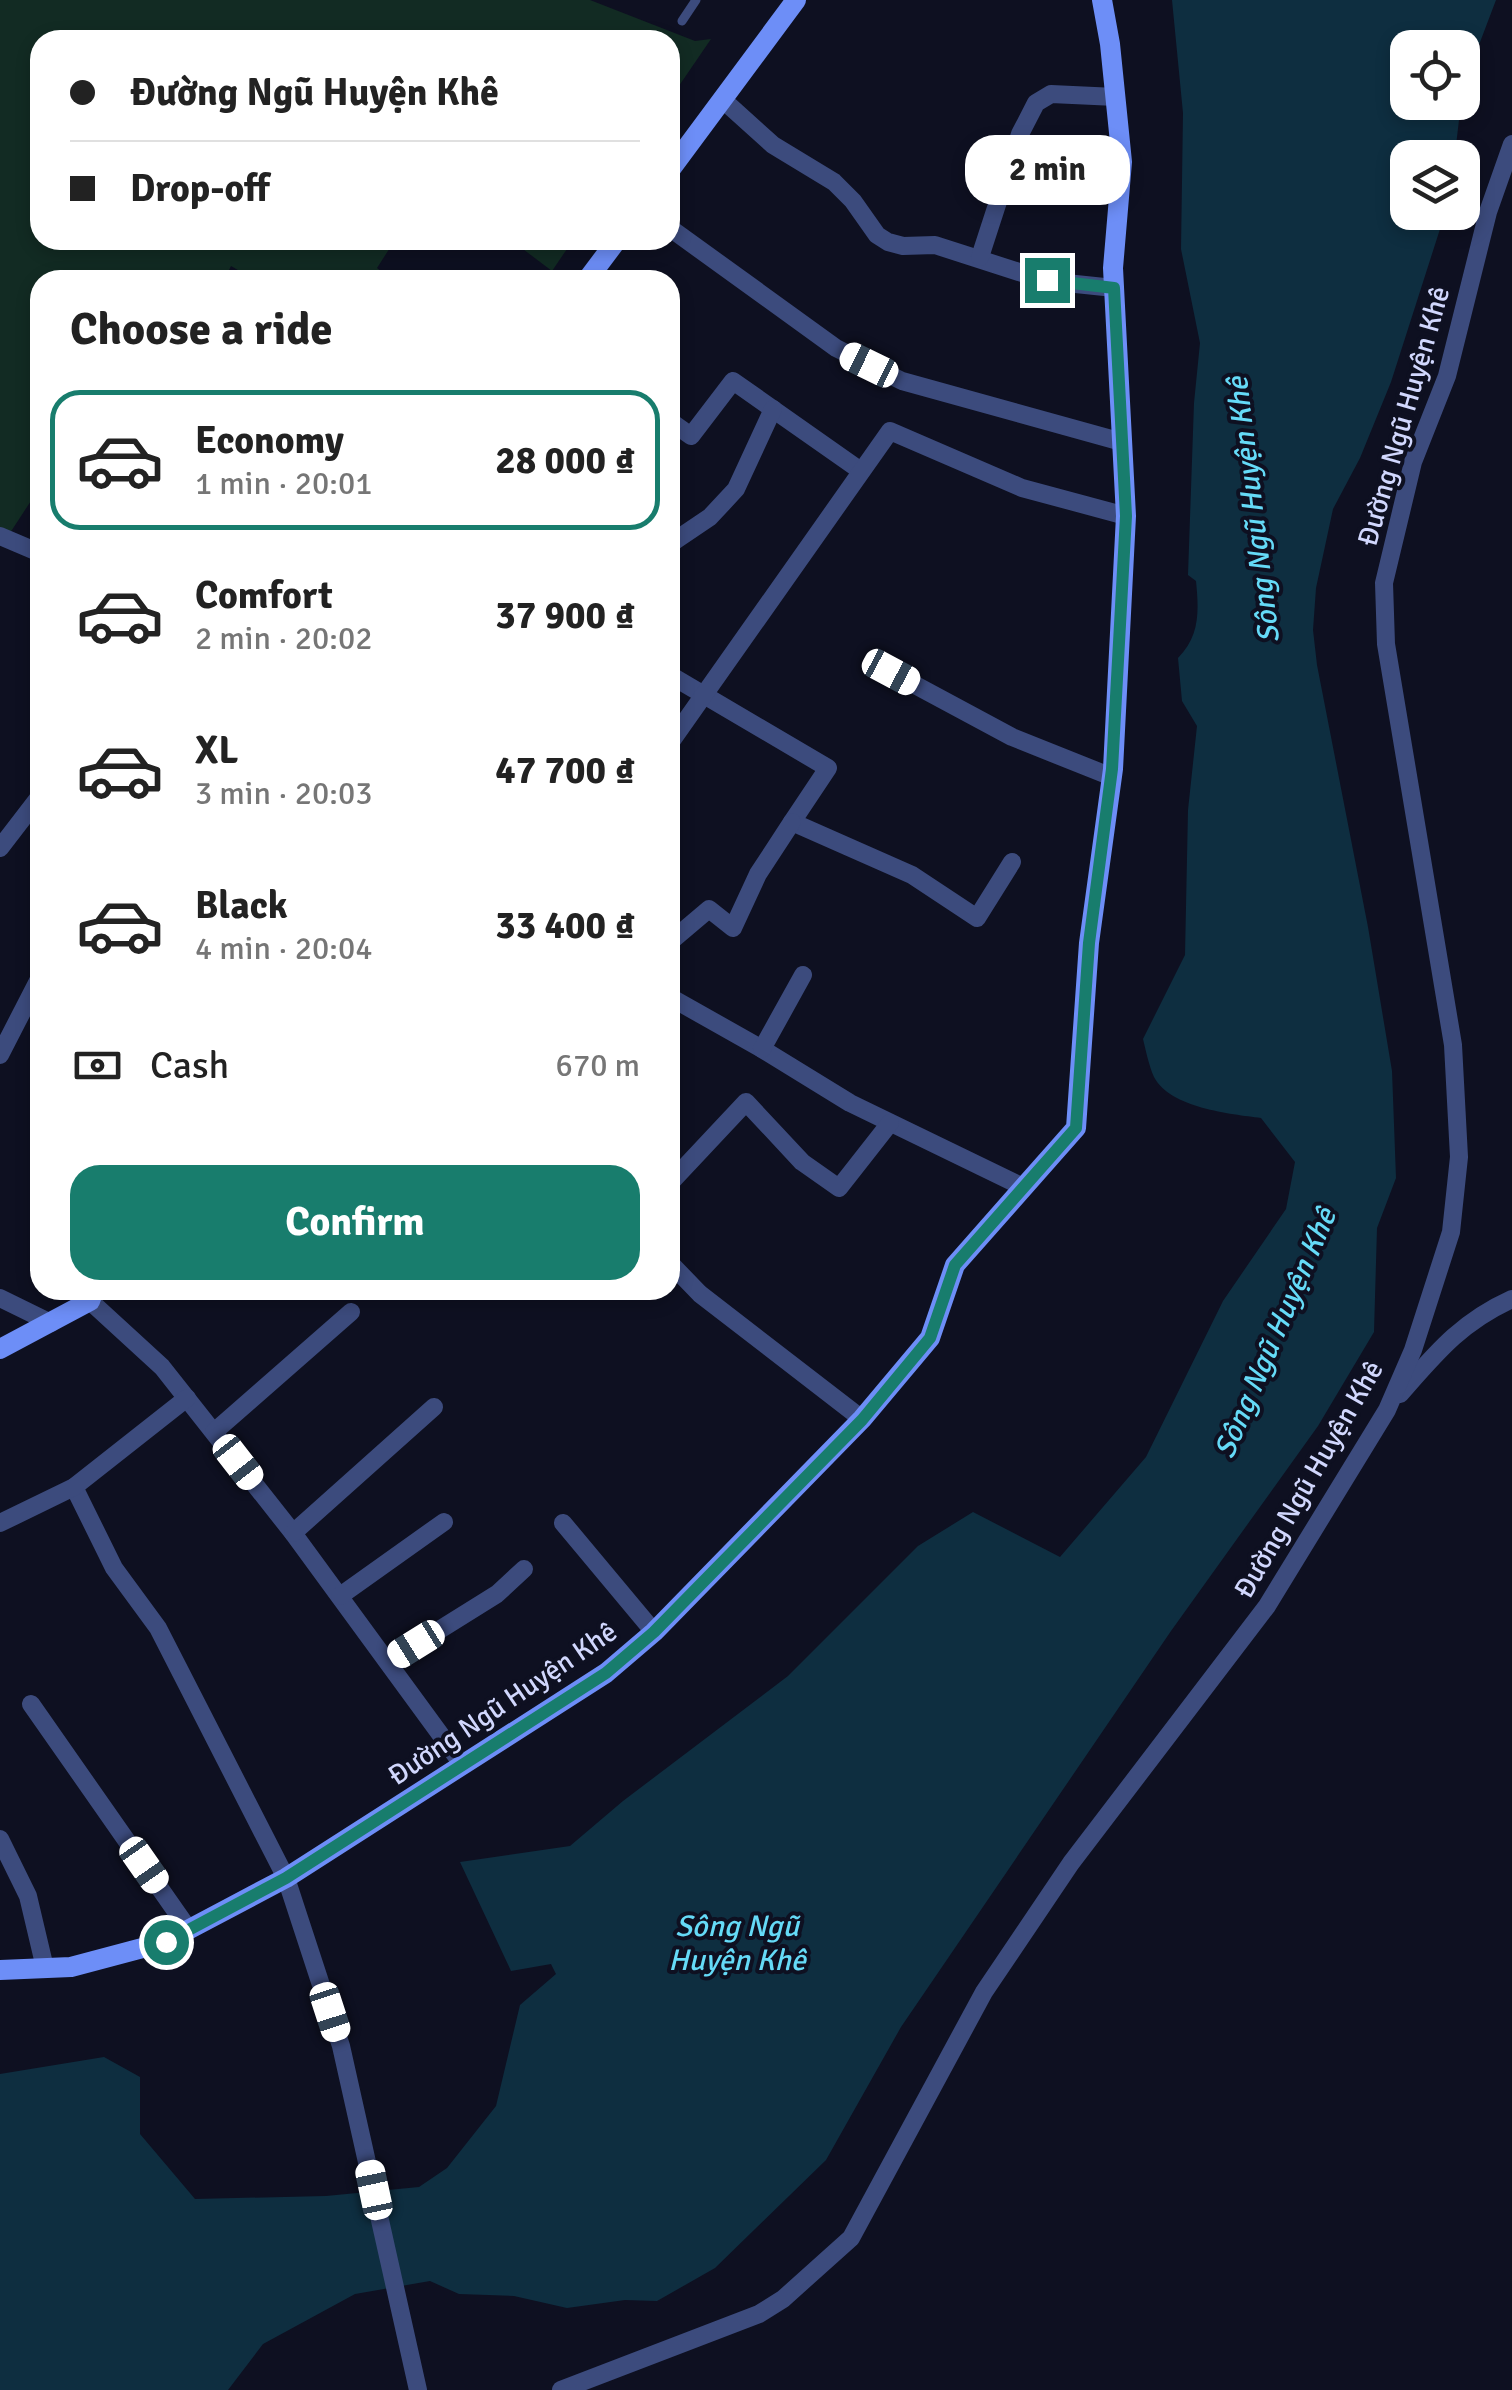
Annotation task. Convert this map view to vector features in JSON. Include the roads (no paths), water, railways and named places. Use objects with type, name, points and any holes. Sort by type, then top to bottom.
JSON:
[{"type":"street","points":[[680,156],[796,0]]},
{"type":"street","name":"Đường Ngũ Huyện Khê","points":[[0,1970],[71,1966],[166,1942],[286,1878],[606,1673],[654,1632],[862,1420],[930,1338],[955,1265],[1076,1128],[1089,943],[1112,777],[1126,516],[1114,288],[1122,162],[1102,0]]},
{"type":"street","points":[[980,257],[1020,134],[1036,104],[1051,94],[1116,97]]},
{"type":"street","points":[[722,99],[773,146],[834,182],[877,235],[888,242],[903,246],[935,245],[1047,280],[1114,288]]},
{"type":"street","name":"Đường Ngũ Huyện Khê","points":[[561,2390],[760,2314],[783,2299],[852,2238],[984,1992],[1071,1863],[1267,1606],[1387,1410],[1413,1350],[1451,1232],[1459,1157],[1453,1046],[1386,644],[1384,583],[1413,462],[1447,376],[1488,212],[1512,144]]},
{"type":"street","points":[[680,235],[836,348],[902,381],[1122,442]]},
{"type":"street","points":[[680,428],[692,436],[733,382],[862,471]]},
{"type":"street","points":[[680,537],[710,517],[736,489],[773,410]]},
{"type":"street","points":[[680,727],[890,432],[1022,488],[1126,516]]},
{"type":"street","points":[[0,536],[30,549]]},
{"type":"street","points":[[891,672],[1012,737],[1112,777]]},
{"type":"street","points":[[680,681],[828,768],[758,874],[733,928],[709,909],[680,934]]},
{"type":"street","points":[[0,848],[30,809]]},
{"type":"street","points":[[792,822],[912,875],[977,918],[1012,862]]},
{"type":"street","points":[[762,1048],[804,975]]},
{"type":"street","points":[[0,1055],[30,996]]},
{"type":"street","points":[[680,1004],[762,1048],[850,1103],[1023,1187]]},
{"type":"street","points":[[680,1172],[746,1102],[802,1162],[839,1188],[890,1123]]},
{"type":"street","points":[[680,1273],[700,1294],[862,1420]]},
{"type":"street","points":[[0,1298],[51,1323]]},
{"type":"street","points":[[1387,1410],[1448,1338],[1480,1313],[1512,1298]]},
{"type":"street","points":[[0,1349],[51,1323],[85,1300]]},
{"type":"street","points":[[97,1300],[162,1368],[214,1432],[462,1764]]},
{"type":"street","points":[[214,1432],[352,1312]]},
{"type":"street","points":[[0,1523],[74,1487],[187,1398]]},
{"type":"street","points":[[293,1533],[434,1407]]},
{"type":"street","points":[[74,1487],[114,1568],[158,1628],[286,1878],[341,2046],[418,2390]]},
{"type":"street","points":[[340,1596],[444,1522]]},
{"type":"street","points":[[563,1523],[654,1632]]},
{"type":"street","points":[[388,1662],[498,1594],[524,1569]]},
{"type":"street","points":[[32,1704],[189,1930]]},
{"type":"street","points":[[0,1839],[28,1896],[45,1968]]},
{"type":"lane","points":[[682,21],[696,0]]},
{"type":"water","name":"Sông Ngũ Huyện Khê","points":[[1172,0],[1496,0],[1480,42],[1480,30],[1390,30],[1390,120],[1459,120],[1457,140],[1390,140],[1390,230],[1440,230],[1391,382],[1360,458],[1333,509],[1316,588],[1313,630],[1317,665],[1392,1071],[1396,1178],[1377,1228],[1374,1332],[1318,1426],[1171,1631],[901,2027],[826,2160],[715,2268],[657,2301],[625,2300],[567,2308],[514,2296],[459,2294],[430,2281],[355,2294],[263,2344],[228,2390],[0,2390],[0,2074],[104,2057],[140,2077],[140,2134],[195,2199],[326,2196],[419,2187],[447,2168],[496,2106],[520,2005],[556,1974],[551,1964],[511,1971],[460,1862],[570,1846],[788,1676],[918,1546],[973,1512],[1060,1557],[1146,1457],[1223,1301],[1286,1209],[1295,1162],[1261,1118],[1202,1108],[1173,1096],[1154,1077],[1143,1039],[1185,955],[1188,810],[1197,726],[1182,701],[1178,658],[1191,641],[1197,613],[1196,581],[1188,575],[1200,343],[1181,249],[1183,113]]}]
